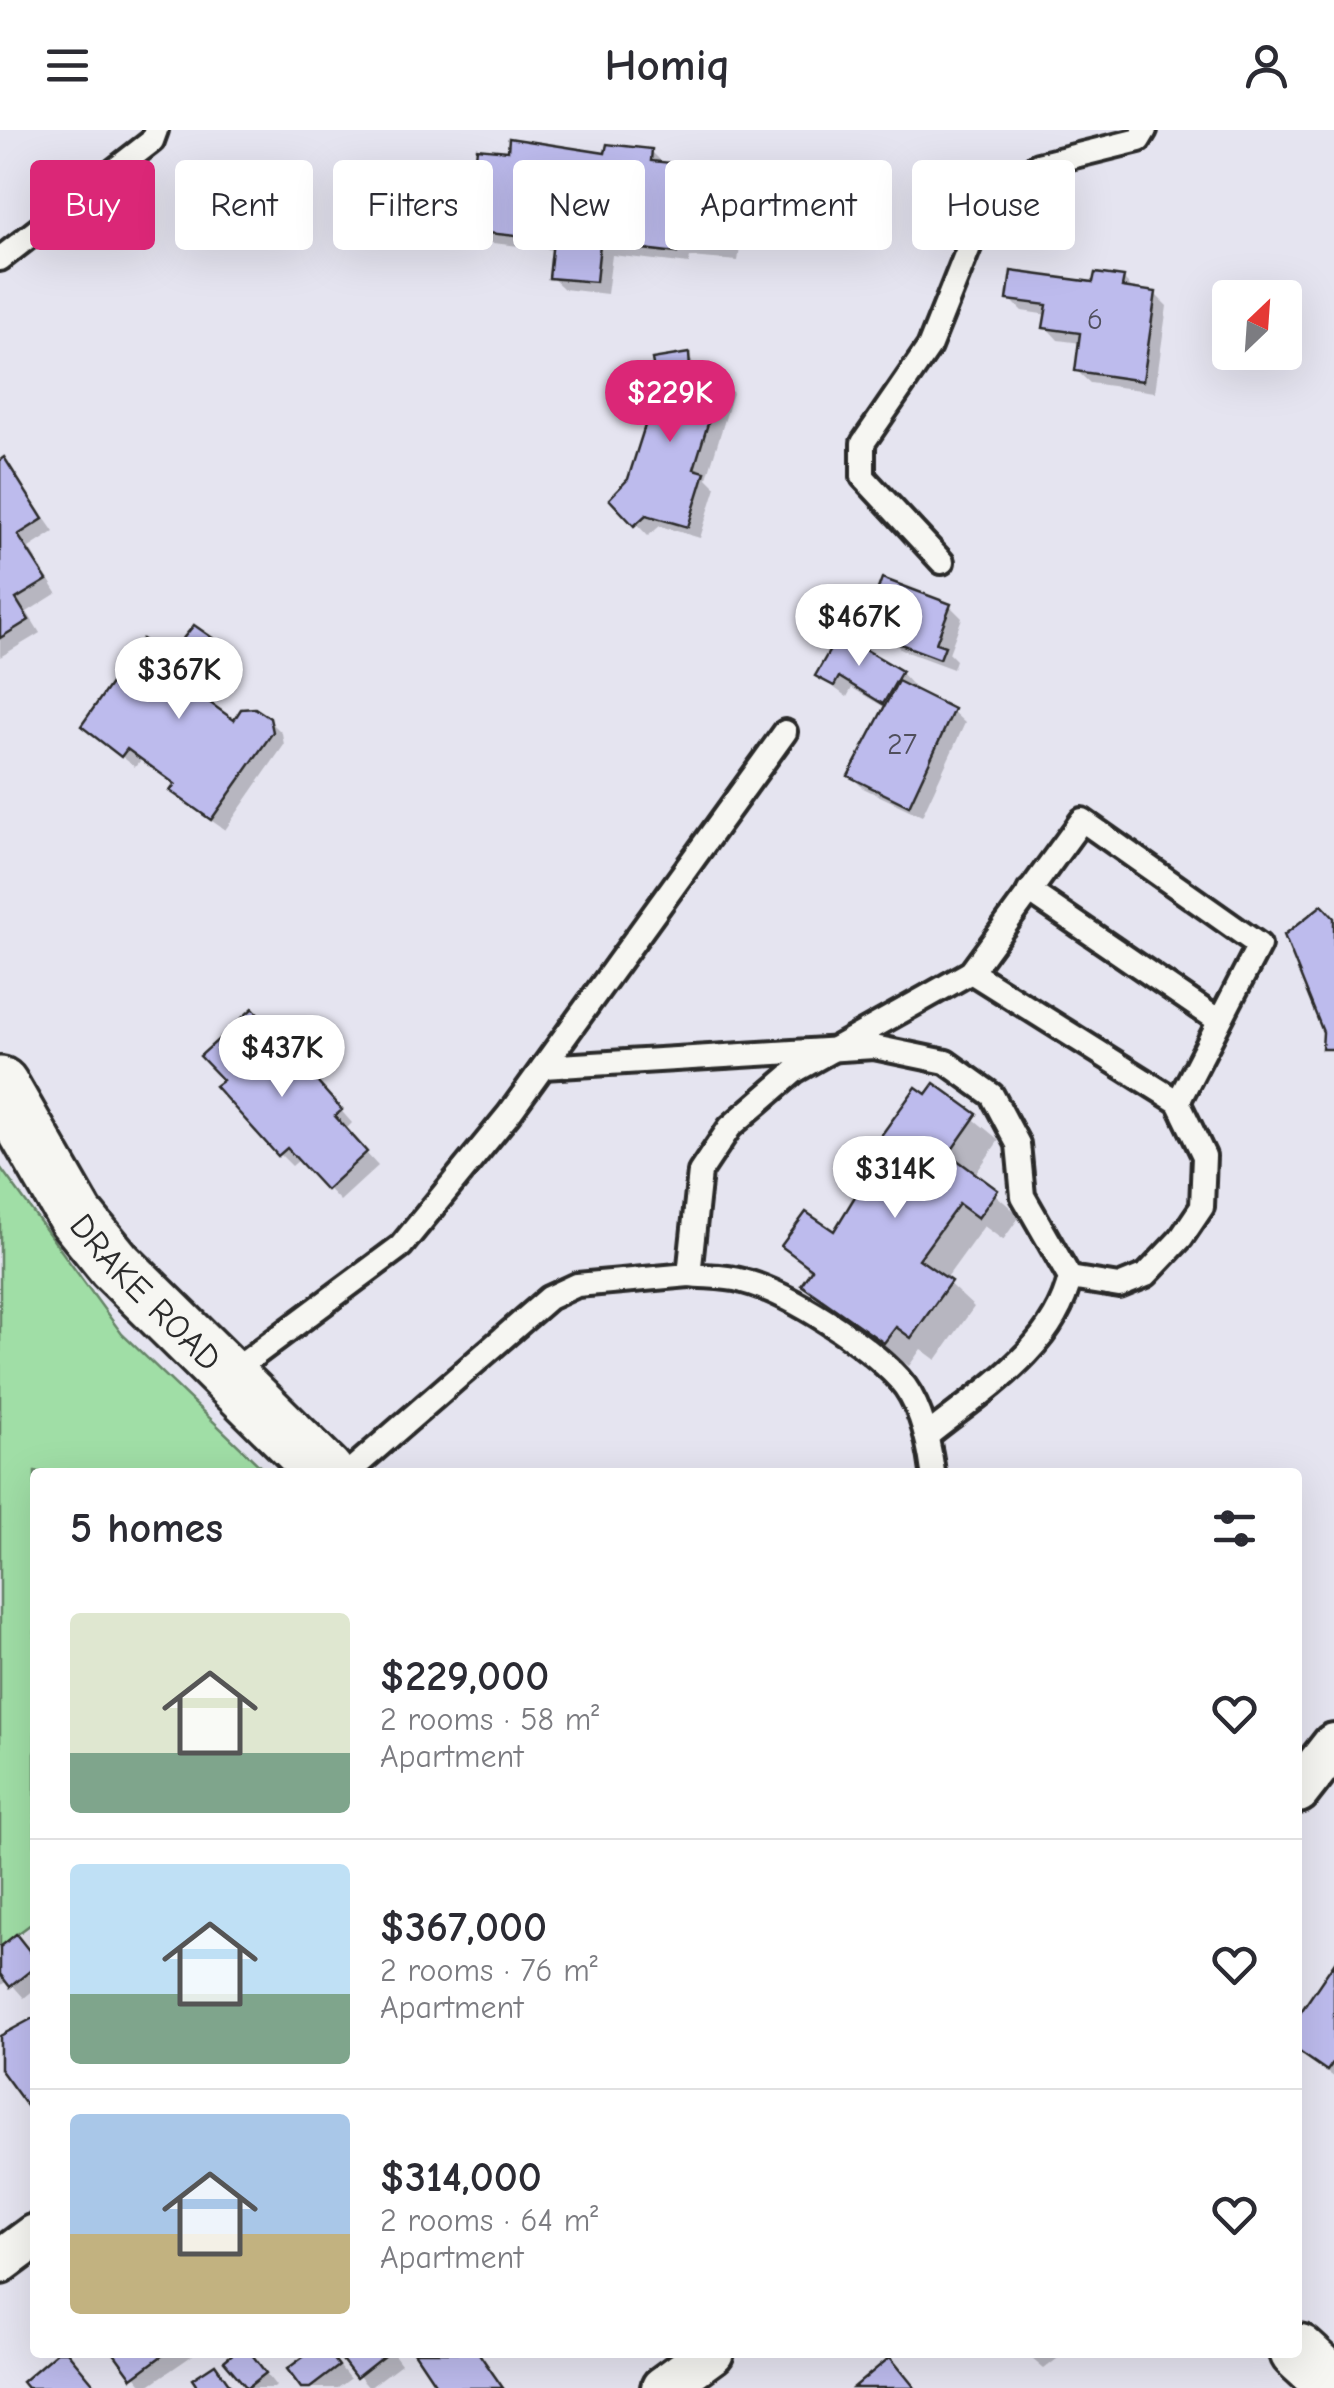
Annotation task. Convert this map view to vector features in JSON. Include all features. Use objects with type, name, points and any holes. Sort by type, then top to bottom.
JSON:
[{"type":"street","name":"DRAKE ROAD","points":[[0,1085],[76,1217],[160,1313],[320,1468]]},
{"type":"street","points":[[1302,1785],[1334,1746]]},
{"type":"street","points":[[0,2262],[30,2240]]},
{"type":"street","points":[[1302,2356],[1334,2385]]},
{"type":"street","points":[[663,2388],[704,2358]]},
{"type":"lane","points":[[0,260],[152,141],[156,130]]},
{"type":"lane","points":[[942,562],[863,476],[863,443],[929,347],[988,197],[1038,165],[1138,140],[1145,130]]},
{"type":"lane","points":[[225,1377],[401,1246],[543,1067],[786,732]]},
{"type":"lane","points":[[689,1275],[700,1172],[730,1127],[795,1071],[971,972],[1082,820],[1258,945],[1178,1102]]},
{"type":"lane","points":[[1030,892],[1219,1022]]},
{"type":"lane","points":[[971,972],[1178,1102],[1204,1156],[1202,1207],[1182,1238],[1146,1275],[1119,1286],[1070,1278]]},
{"type":"lane","points":[[543,1067],[832,1053],[874,1047],[946,1062],[992,1095],[1018,1144],[1023,1196],[1070,1278],[1064,1302],[1022,1359],[928,1435]]},
{"type":"lane","points":[[353,1468],[549,1298],[577,1285],[689,1275],[743,1281],[792,1303],[857,1344],[902,1381],[928,1435],[932,1468]]},
{"type":"green space","points":[[0,1167],[122,1334],[262,1468],[30,1468],[30,1925],[0,1947]]},
{"type":"building","points":[[509,138],[605,153],[607,144],[652,149],[651,161],[665,162],[665,250],[677,250],[677,253],[645,249],[645,160],[513,160],[513,236],[493,234],[493,160],[476,160],[477,148],[508,151]]},
{"type":"building","points":[[552,250],[599,250],[596,282],[549,278]]},
{"type":"building","points":[[1011,271],[1093,282],[1095,273],[1124,277],[1122,287],[1156,292],[1143,381],[1075,371],[1080,333],[1043,328],[1047,305],[1007,300]]},
{"type":"building","points":[[689,353],[690,369],[722,378],[694,469],[705,472],[688,527],[646,515],[634,526],[609,499],[628,479],[657,388],[652,359]]},
{"type":"building","points":[[4,457],[43,519],[18,535],[47,580],[16,599],[29,620],[0,638],[0,460]]},
{"type":"building","points":[[882,578],[951,604],[936,643],[945,646],[940,659],[887,639],[890,630],[866,621]]},
{"type":"building","points":[[194,625],[227,648],[195,692],[234,720],[241,709],[255,708],[270,718],[273,732],[211,820],[170,791],[175,784],[127,749],[121,757],[81,726],[142,639],[168,657]]},
{"type":"building","points":[[839,634],[902,671],[883,704],[839,677],[834,686],[815,676]]},
{"type":"building","points":[[898,681],[954,709],[909,806],[848,776]]},
{"type":"building","points":[[1322,905],[1334,918],[1334,1049],[1322,1049],[1323,1032],[1284,935]]},
{"type":"building","points":[[253,1008],[283,1041],[269,1054],[281,1067],[294,1056],[342,1110],[335,1116],[367,1152],[326,1190],[287,1148],[278,1156],[215,1086],[223,1080],[200,1056]]},
{"type":"building","points":[[934,1083],[977,1114],[949,1154],[998,1190],[978,1218],[959,1204],[919,1259],[951,1281],[911,1338],[896,1327],[884,1343],[801,1285],[812,1269],[781,1246],[806,1212],[834,1231],[876,1162],[867,1155],[916,1087],[926,1094]]},
{"type":"building","points":[[16,1934],[30,1952],[30,1971],[10,1987],[0,1974],[0,1947]]},
{"type":"building","points":[[1334,1963],[1334,2061],[1327,2071],[1302,2054],[1302,2010]]},
{"type":"building","points":[[30,2020],[30,2110],[0,2069],[0,2036]]},
{"type":"building","points":[[50,2358],[72,2358],[97,2388],[27,2388],[22,2382]]},
{"type":"building","points":[[117,2358],[159,2358],[132,2378]]},
{"type":"building","points":[[255,2358],[266,2373],[247,2388],[224,2361]]},
{"type":"building","points":[[302,2358],[333,2358],[339,2366],[310,2388],[301,2388],[287,2369]]},
{"type":"building","points":[[341,2358],[381,2358],[356,2378]]},
{"type":"building","points":[[418,2358],[482,2358],[503,2388],[438,2388]]},
{"type":"building","points":[[891,2358],[915,2388],[853,2388]]},
{"type":"building","points":[[215,2364],[232,2388],[198,2388],[192,2379]]}]
